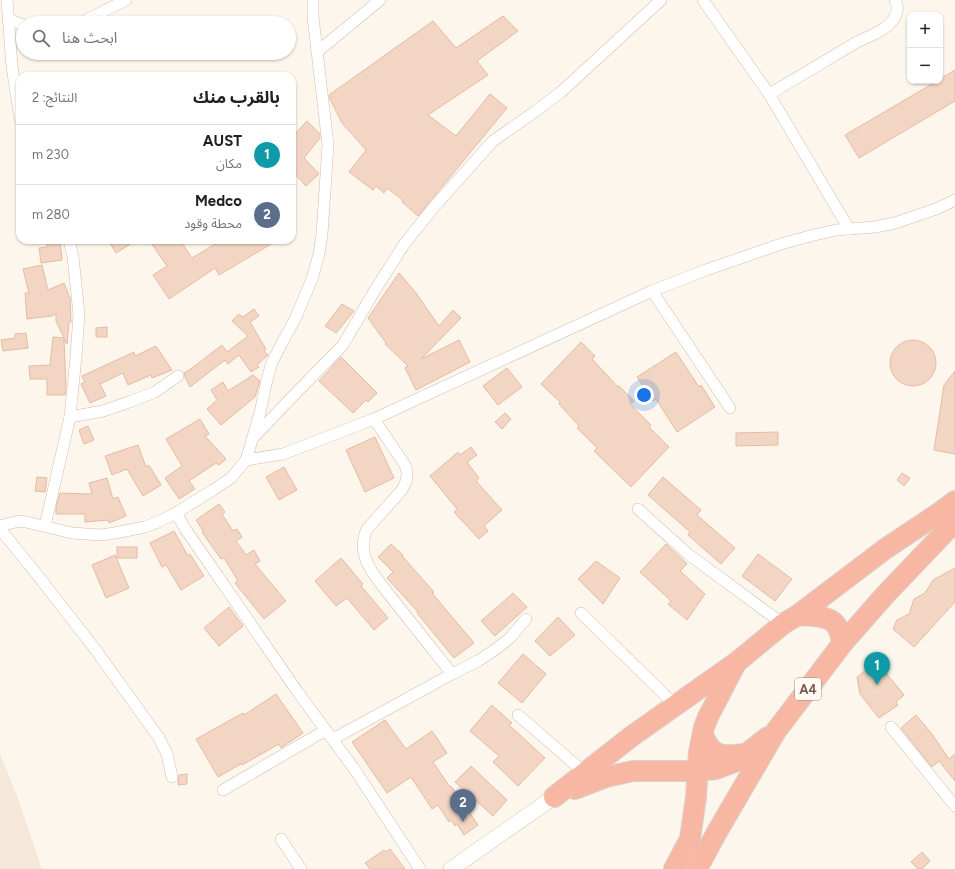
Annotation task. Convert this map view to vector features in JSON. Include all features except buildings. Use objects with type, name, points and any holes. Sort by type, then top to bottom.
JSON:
[{"type":"highway","points":[[554,798],[632,736],[737,662],[885,549],[955,501]]},
{"type":"highway","name":"A4","points":[[697,869],[776,731],[842,644],[885,595],[947,530],[955,524]]},
{"type":"highway","points":[[791,620],[822,617],[832,621],[841,633],[842,644]]},
{"type":"highway","points":[[674,869],[690,839],[696,797],[699,752],[708,717],[737,662]]},
{"type":"highway","points":[[554,798],[581,786],[621,773],[633,771],[697,771],[716,769],[737,760],[776,731]]},
{"type":"highway","points":[[703,735],[707,745],[717,753],[726,755],[747,753]]},
{"type":"main road","points":[[450,869],[554,798]]},
{"type":"street","points":[[7,0],[12,66],[16,92]]},
{"type":"street","points":[[94,16],[126,0]]},
{"type":"street","points":[[0,526],[19,521],[72,533],[100,535],[115,534],[145,527],[176,513],[230,478],[246,460],[260,414],[272,362],[296,317],[312,279],[319,254],[322,234],[328,145],[313,17],[313,0]]},
{"type":"street","points":[[317,52],[380,0]]},
{"type":"street","points":[[252,440],[343,345],[375,290],[405,243],[434,207],[493,140],[533,114],[561,92],[661,0]]},
{"type":"street","points":[[703,0],[770,94],[849,229]]},
{"type":"street","points":[[770,94],[887,26],[894,19],[898,11],[895,0]]},
{"type":"street","points":[[8,19],[16,22]]},
{"type":"street","points":[[246,460],[283,454],[374,419],[652,291],[706,270],[781,244],[816,234],[836,230],[875,227],[895,223],[936,209],[955,200]]},
{"type":"street","points":[[45,526],[70,417],[76,357],[79,314],[73,257],[70,244]]},
{"type":"street","points":[[652,291],[730,408]]},
{"type":"street","points":[[70,417],[103,412],[155,392],[178,376]]},
{"type":"street","points":[[374,419],[405,465],[407,476],[406,484],[402,491],[367,529],[363,543],[366,561],[383,586],[452,674]]},
{"type":"street","points":[[638,509],[688,554],[791,620]]},
{"type":"street","points":[[176,513],[186,530],[269,651],[355,770],[420,869]]},
{"type":"street","points":[[0,530],[95,649],[155,732],[167,754],[172,777]]},
{"type":"street","points":[[581,613],[675,705]]},
{"type":"street","points":[[223,790],[329,734],[478,661],[510,638],[526,620]]},
{"type":"street","points":[[518,715],[585,773]]},
{"type":"street","points":[[891,727],[955,806]]},
{"type":"street","points":[[281,839],[302,869]]},
{"type":"shaded area","points":[[0,754],[16,793],[42,869],[0,869]]},
{"type":"place","name":"AUST","points":[[877,685]]},
{"type":"place","name":"Medco","points":[[463,822]]}]
